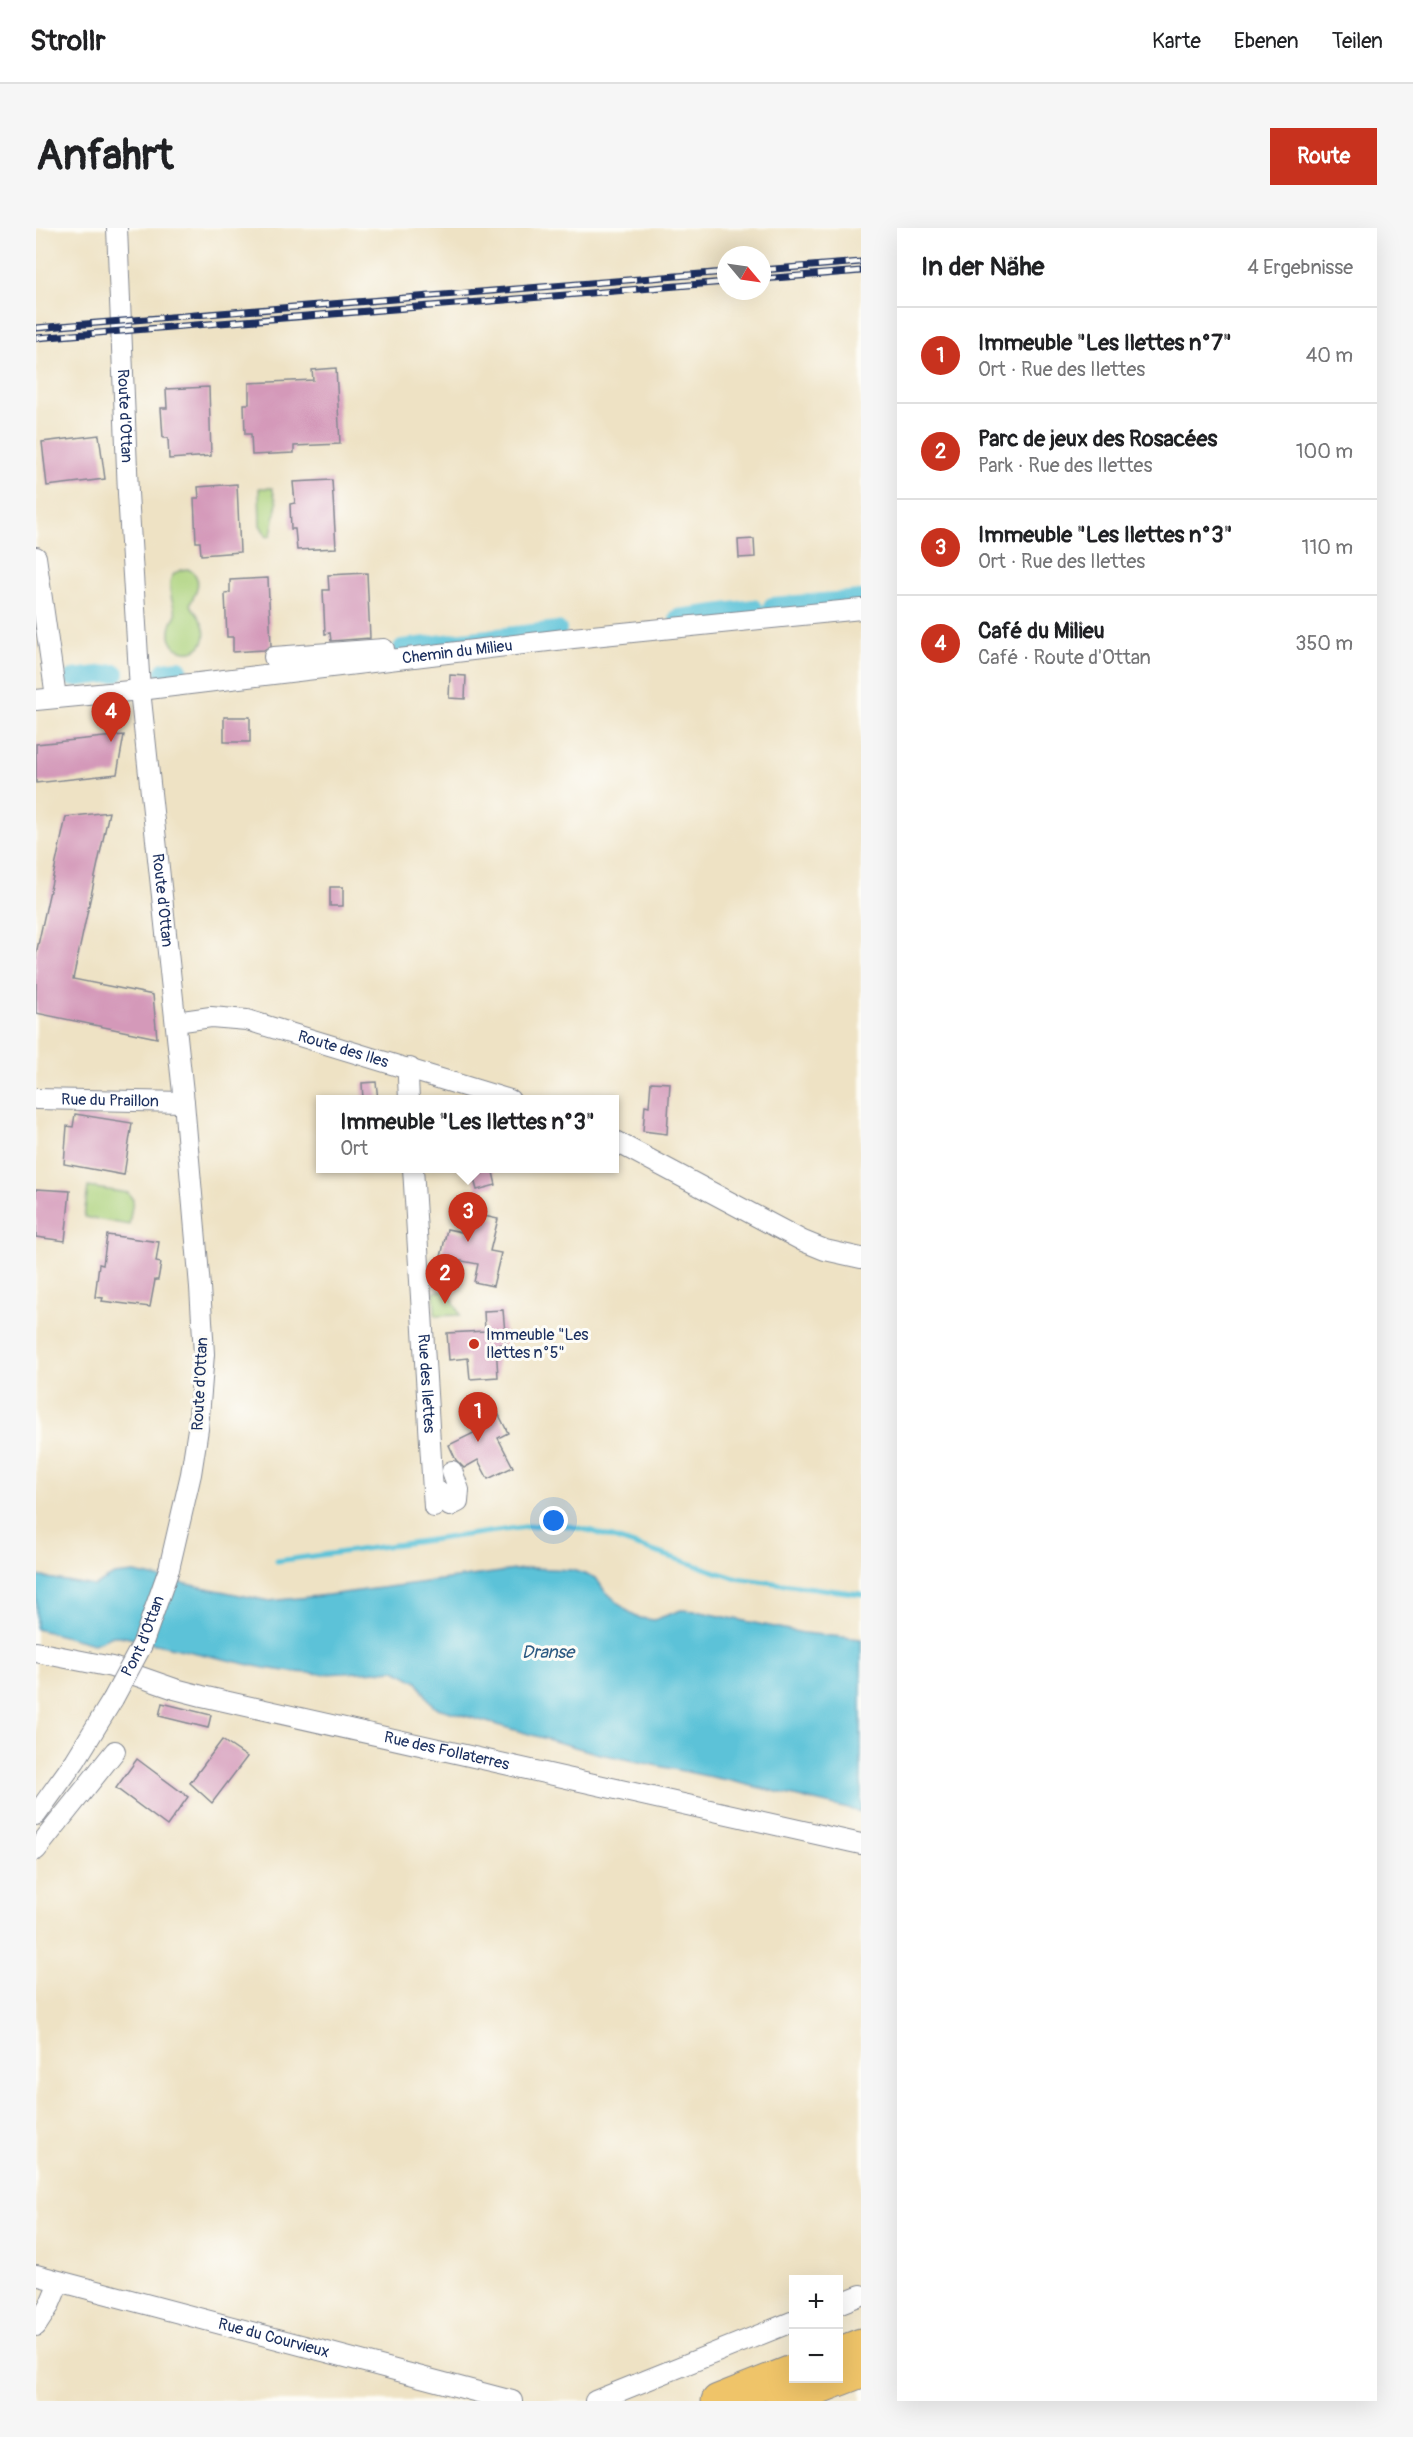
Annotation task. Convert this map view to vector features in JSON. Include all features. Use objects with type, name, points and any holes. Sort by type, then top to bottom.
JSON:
[{"type":"highway","points":[[843,2352],[861,2345]]},
{"type":"highway","points":[[783,2401],[861,2371]]},
{"type":"highway","points":[[718,2401],[789,2373]]},
{"type":"street","name":"Route d'Ottan","points":[[117,228],[128,493],[140,690],[184,1102],[204,1354],[196,1440],[169,1569]]},
{"type":"street","name":"Chemin du Milieu","points":[[36,557],[46,698],[140,690],[573,638],[861,609]]},
{"type":"street","points":[[274,657],[384,649]]},
{"type":"street","name":"Route des Iles","points":[[176,1022],[211,1017],[247,1020],[494,1095]]},
{"type":"street","points":[[409,1095],[410,1068]]},
{"type":"street","name":"Rue du Praillon","points":[[36,1100],[184,1102]]},
{"type":"street","points":[[619,1143],[803,1241],[825,1250],[861,1258]]},
{"type":"street","name":"Rue des Ilettes","points":[[413,1173],[433,1498],[444,1510],[458,1502],[459,1490],[453,1471]]},
{"type":"street","name":"Pont d'Ottan","points":[[36,1815],[75,1761],[113,1699],[142,1645],[169,1569]]},
{"type":"street","name":"Rue des Follaterres","points":[[36,1652],[112,1667],[202,1696],[861,1844]]},
{"type":"street","points":[[36,1850],[115,1751]]},
{"type":"street","name":"Rue du Courvieux","points":[[36,2275],[512,2401]]},
{"type":"street","points":[[36,2326],[49,2306],[59,2282]]},
{"type":"street","points":[[843,2302],[861,2295]]},
{"type":"street","points":[[595,2401],[789,2323]]},
{"type":"green space","points":[[259,488],[272,488],[277,503],[271,535],[267,537],[260,525]]},
{"type":"green space","points":[[188,569],[198,580],[197,589],[190,604],[202,622],[205,637],[201,646],[185,651],[177,648],[171,640],[170,629],[176,614],[170,586],[174,574]]},
{"type":"green space","points":[[88,1187],[128,1193],[133,1200],[129,1225],[84,1217]]},
{"type":"green space","points":[[448,1290],[460,1315],[435,1316],[434,1292]]},
{"type":"water","name":"Dranse","points":[[530,1568],[572,1570],[596,1578],[604,1590],[626,1610],[640,1618],[654,1620],[681,1610],[696,1611],[803,1633],[861,1639],[861,1812],[731,1781],[596,1753],[434,1707],[417,1682],[396,1670],[325,1674],[293,1672],[264,1668],[120,1636],[113,1636],[94,1644],[36,1629],[36,1576],[94,1586],[114,1575],[134,1573],[269,1601]]},
{"type":"building","points":[[336,368],[340,444],[294,446],[294,453],[252,455],[251,434],[245,434],[244,404],[249,404],[249,383],[313,380],[312,370]]},
{"type":"building","points":[[209,387],[211,456],[169,459],[168,438],[163,438],[161,408],[167,408],[166,389]]},
{"type":"building","points":[[99,435],[105,479],[47,486],[42,442]]},
{"type":"building","points":[[332,480],[336,548],[297,550],[295,529],[291,529],[290,504],[295,503],[293,482]]},
{"type":"building","points":[[237,484],[240,552],[201,555],[200,542],[196,542],[194,498],[199,498],[198,487]]},
{"type":"building","points":[[754,539],[755,557],[739,558],[738,540]]},
{"type":"building","points":[[367,573],[370,638],[331,641],[330,633],[325,634],[323,590],[329,590],[328,575]]},
{"type":"building","points":[[268,578],[271,646],[264,650],[233,652],[233,637],[227,637],[225,594],[230,593],[230,580]]},
{"type":"building","points":[[450,675],[466,676],[465,699],[449,698]]},
{"type":"building","points":[[224,717],[250,717],[250,742],[224,742]]},
{"type":"building","points":[[124,735],[117,774],[36,783],[36,744]]},
{"type":"building","points":[[109,812],[73,979],[153,995],[157,1038],[36,1013],[36,954],[66,817]]},
{"type":"building","points":[[330,887],[343,887],[343,906],[330,906]]},
{"type":"building","points":[[376,1082],[377,1095],[363,1095],[362,1083]]},
{"type":"building","points":[[651,1082],[670,1083],[667,1134],[643,1131],[645,1105],[649,1106]]},
{"type":"building","points":[[75,1114],[132,1123],[124,1175],[64,1164],[67,1126],[73,1127]]},
{"type":"building","points":[[472,1173],[493,1173],[496,1185],[477,1190]]},
{"type":"building","points":[[36,1189],[70,1191],[65,1241],[36,1237]]},
{"type":"building","points":[[470,1213],[498,1219],[490,1251],[501,1253],[493,1286],[474,1282],[478,1264],[441,1257],[447,1229],[466,1233]]},
{"type":"building","points":[[107,1235],[159,1242],[156,1262],[161,1263],[150,1307],[102,1301],[103,1298],[95,1297],[99,1264],[103,1265]]},
{"type":"building","name":"Immeuble \"Les Ilettes n°5\"","points":[[503,1310],[506,1344],[496,1345],[498,1377],[470,1379],[468,1358],[449,1360],[447,1333],[485,1331],[484,1311]]},
{"type":"building","points":[[493,1403],[508,1433],[498,1438],[513,1467],[488,1479],[478,1460],[464,1468],[456,1460],[449,1445],[484,1428],[476,1412]]},
{"type":"building","points":[[162,1703],[211,1715],[208,1728],[159,1716]]},
{"type":"building","points":[[222,1740],[247,1757],[212,1803],[190,1783]]},
{"type":"building","points":[[137,1759],[188,1797],[167,1826],[116,1788]]},
{"type":"waterway","points":[[772,606],[861,599]]},
{"type":"waterway","points":[[678,618],[754,608]]},
{"type":"waterway","points":[[402,648],[558,630]]},
{"type":"waterway","points":[[164,671],[179,669]]},
{"type":"waterway","points":[[73,678],[116,673]]},
{"type":"waterway","points":[[277,1561],[554,1523],[592,1531],[735,1578],[861,1594]]},
{"type":"railway","points":[[771,269],[861,262]]},
{"type":"railway","points":[[771,278],[861,271]]},
{"type":"railway","points":[[36,328],[717,273]]},
{"type":"railway","points":[[36,338],[717,283]]},
{"type":"place","name":"Café du Milieu","points":[[111,742]]},
{"type":"place","name":"Immeuble \"Les Ilettes n°3\"","points":[[468,1242]]},
{"type":"place","name":"Parc de jeux des Rosacées","points":[[445,1304]]},
{"type":"place","name":"Immeuble \"Les Ilettes n°5\"","points":[[474,1344]]},
{"type":"place","name":"Immeuble \"Les Ilettes n°7\"","points":[[478,1442]]}]
